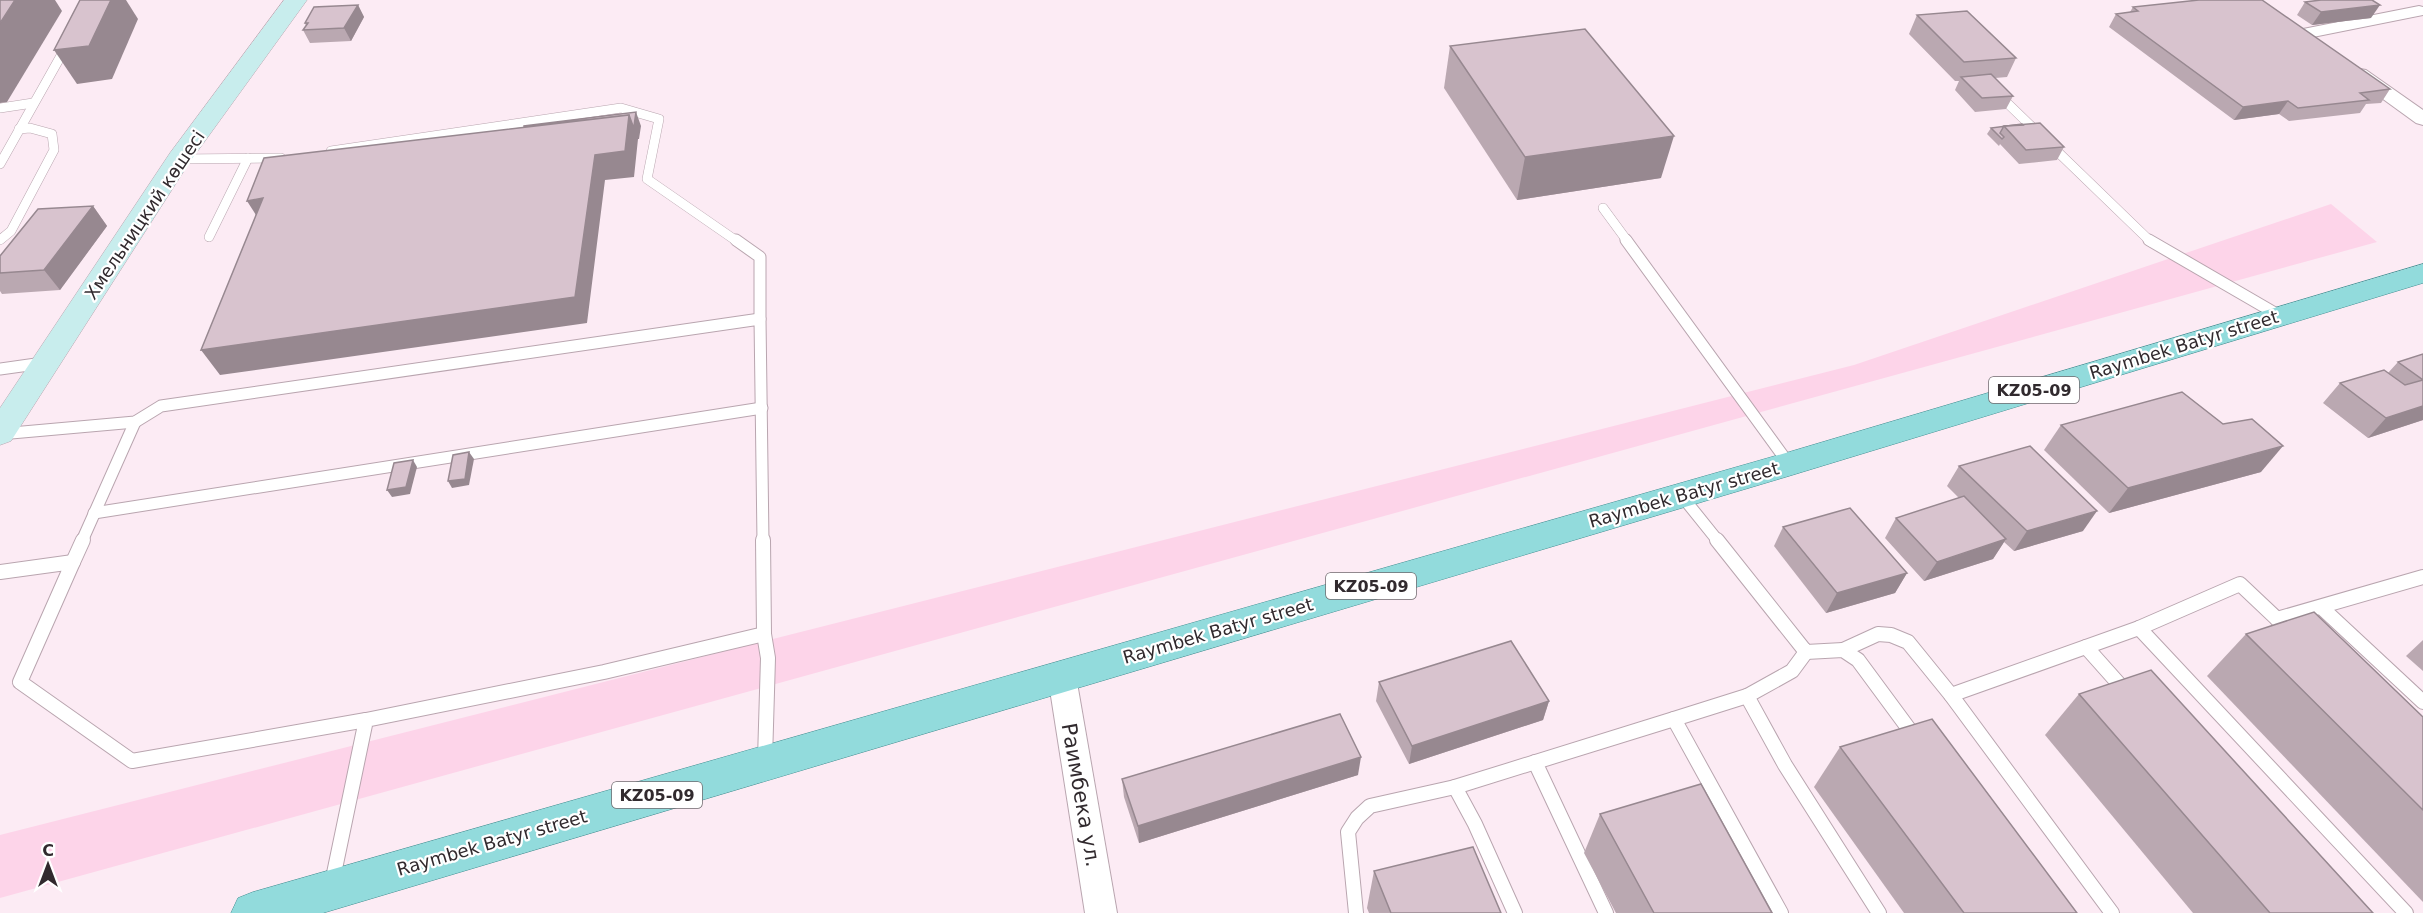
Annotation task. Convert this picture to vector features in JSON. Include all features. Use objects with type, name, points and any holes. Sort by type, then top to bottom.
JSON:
[{"type":"main road","name":"Raymbek Batyr street","points":[[253,913],[1789,464],[2423,273]]},
{"type":"street","name":"Хмельницкий көшесі","points":[[0,434],[180,159],[296,0]]},
{"type":"street","points":[[2401,0],[2421,10]]},
{"type":"street","points":[[2322,47],[2298,31],[2421,10]]},
{"type":"street","points":[[2349,66],[2423,118]]},
{"type":"street","name":"Раимбека ул.","points":[[1062,677],[1101,913]]},
{"type":"lane","points":[[0,164],[72,38]]},
{"type":"lane","points":[[2001,97],[2148,240],[2280,316]]},
{"type":"lane","points":[[0,108],[33,103]]},
{"type":"lane","points":[[322,152],[621,108],[659,119],[647,179],[760,257],[764,634],[768,658],[765,764]]},
{"type":"lane","points":[[0,240],[11,231],[54,150],[52,134],[30,128],[19,129]]},
{"type":"lane","points":[[209,237],[248,158]]},
{"type":"lane","points":[[180,159],[287,158]]},
{"type":"lane","points":[[1603,208],[1789,464]]},
{"type":"lane","points":[[0,434],[135,422],[161,406],[760,319]]},
{"type":"lane","points":[[0,369],[46,363]]},
{"type":"lane","points":[[94,513],[762,408]]},
{"type":"lane","points":[[135,422],[20,682],[132,761],[366,720],[604,672],[764,634]]},
{"type":"lane","points":[[1681,495],[1806,652]]},
{"type":"lane","points":[[0,572],[73,562]]},
{"type":"lane","points":[[2277,620],[2423,577]]},
{"type":"lane","points":[[1951,695],[2139,628],[2240,584],[2303,644]]},
{"type":"lane","points":[[2321,607],[2423,702]]},
{"type":"lane","points":[[2139,628],[2406,913]]},
{"type":"lane","points":[[1806,652],[1843,650],[1878,634],[1891,635],[1908,642],[1951,695],[2112,913]]},
{"type":"lane","points":[[2086,647],[2133,700]]},
{"type":"lane","points":[[1843,650],[1858,660],[1872,676],[1925,752]]},
{"type":"lane","points":[[1356,913],[1348,832],[1357,818],[1370,806],[1455,788],[1748,696],[1792,671],[1806,652]]},
{"type":"lane","points":[[1748,696],[1785,765],[1879,913]]},
{"type":"lane","points":[[1674,719],[1781,913]]},
{"type":"lane","points":[[331,890],[366,720]]},
{"type":"lane","points":[[1535,762],[1606,913]]},
{"type":"lane","points":[[1455,788],[1475,824],[1515,913]]},
{"type":"shaded area","points":[[2331,204],[2377,242],[0,898],[0,835],[1854,365]]},
{"type":"building","points":[[0,0],[15,0],[0,23]]},
{"type":"building","points":[[80,0],[111,0],[89,46],[54,50]]},
{"type":"building","points":[[2199,0],[2262,0],[2390,89],[2360,93],[2369,100],[2298,108],[2288,101],[2243,107],[2116,14],[2138,11],[2133,7]]},
{"type":"building","points":[[2372,0],[2380,5],[2321,12],[2305,2]]},
{"type":"building","points":[[358,5],[344,28],[303,30],[314,7]]},
{"type":"building","points":[[1967,11],[2016,58],[1964,62],[1917,15]]},
{"type":"building","points":[[1585,29],[1674,136],[1525,157],[1450,46]]},
{"type":"building","points":[[1991,74],[2013,96],[1982,98],[1961,77]]},
{"type":"building","points":[[636,112],[634,126],[629,115],[524,127],[524,126]]},
{"type":"building","points":[[629,115],[625,151],[595,155],[575,297],[201,350],[263,198],[247,201],[264,158]]},
{"type":"building","points":[[2040,123],[2064,147],[2026,150],[2004,126]]},
{"type":"building","points":[[2004,126],[2000,133],[2004,137],[2002,139],[1991,128]]},
{"type":"building","points":[[93,206],[44,270],[0,273],[0,256],[38,209]]},
{"type":"building","points":[[2423,354],[2423,380],[2398,362]]},
{"type":"building","points":[[2384,370],[2405,385],[2423,380],[2423,406],[2386,418],[2340,383]]},
{"type":"building","points":[[2182,392],[2223,424],[2252,419],[2283,446],[2128,488],[2061,425]]},
{"type":"building","points":[[2030,446],[2097,511],[2027,531],[1959,466]]},
{"type":"building","points":[[469,452],[465,479],[448,481],[453,455]]},
{"type":"building","points":[[413,460],[406,487],[387,490],[394,463]]},
{"type":"building","points":[[1964,496],[2006,539],[1937,562],[1896,518]]},
{"type":"building","points":[[1850,508],[1907,573],[1837,593],[1783,527]]},
{"type":"building","points":[[2314,612],[2423,717],[2423,810],[2246,634]]},
{"type":"building","points":[[1511,641],[1549,701],[1412,746],[1379,682]]},
{"type":"building","points":[[2151,670],[2373,913],[2270,913],[2079,694]]},
{"type":"building","points":[[1340,714],[1361,757],[1138,826],[1122,779]]},
{"type":"building","points":[[1932,719],[2077,913],[1964,913],[1840,747]]},
{"type":"building","points":[[1701,784],[1772,913],[1654,913],[1600,814]]},
{"type":"building","points":[[1473,847],[1501,913],[1391,913],[1374,871]]}]
